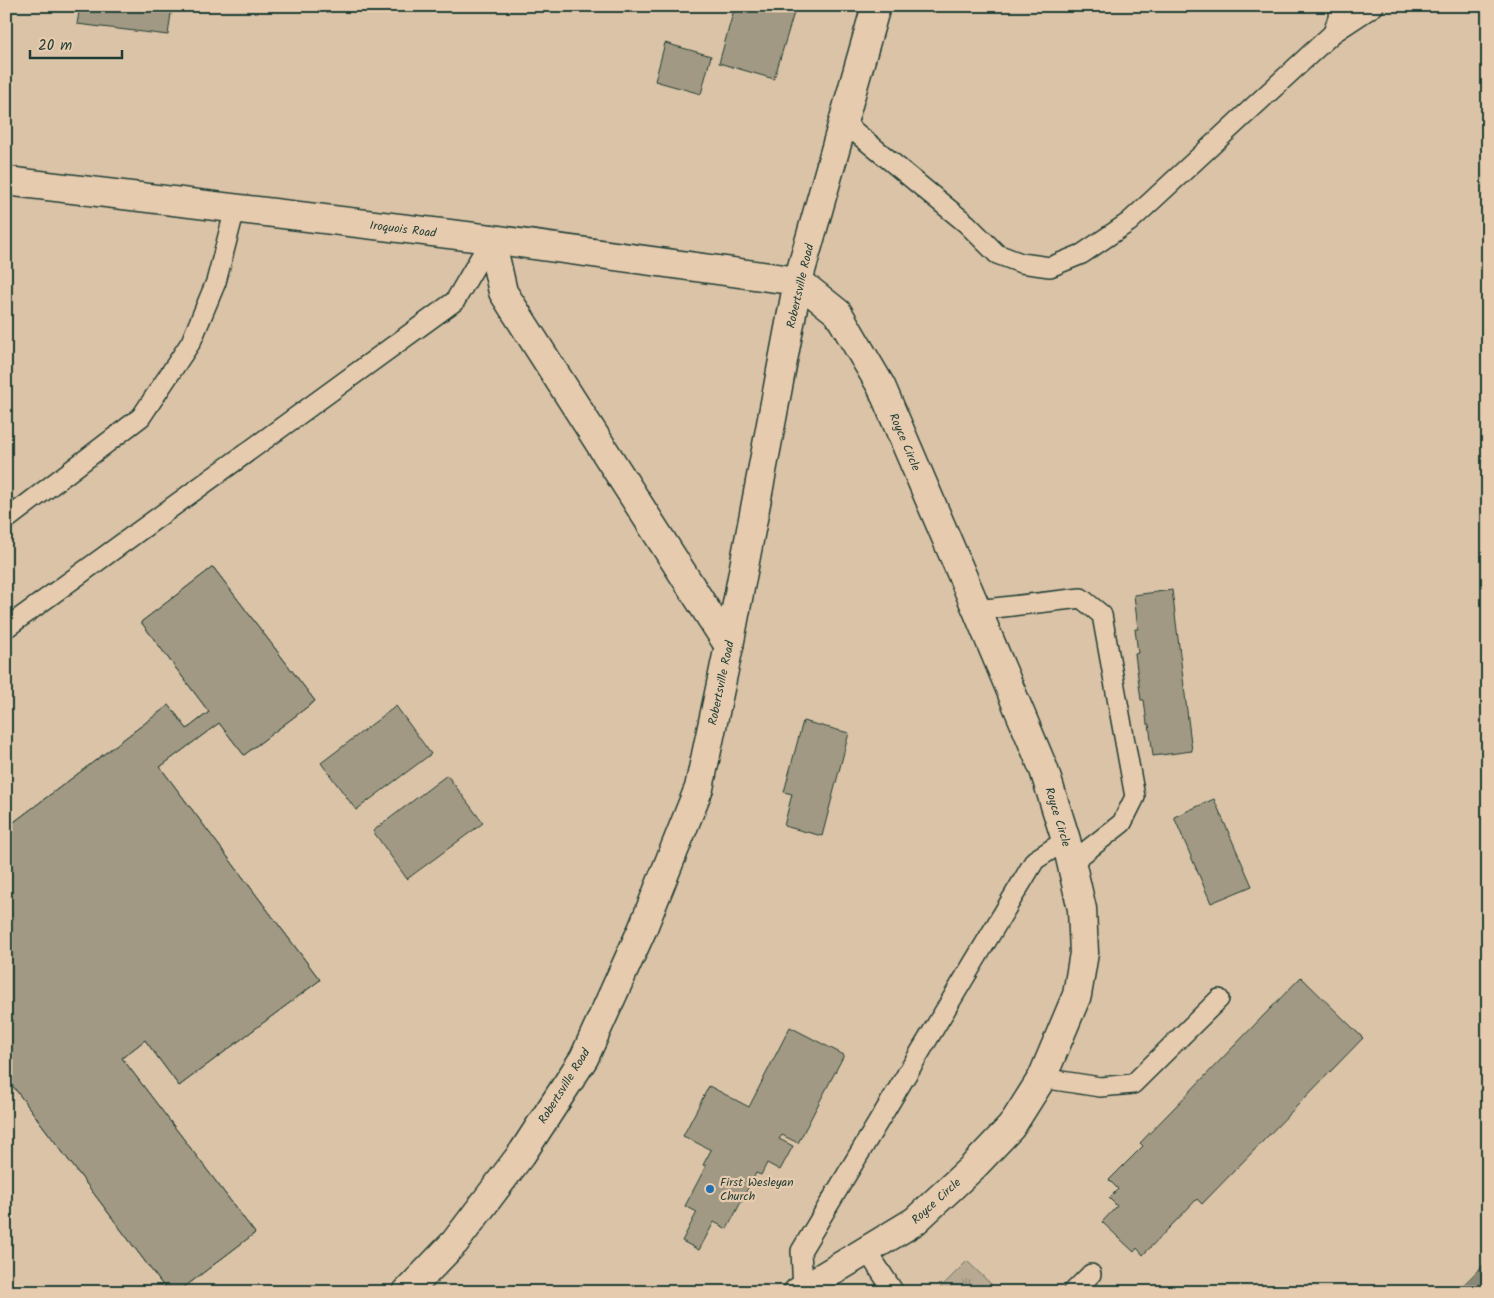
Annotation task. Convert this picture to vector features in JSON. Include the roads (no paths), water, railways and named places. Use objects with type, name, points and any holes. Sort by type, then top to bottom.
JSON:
[{"type":"street","name":"Robertsville Road","points":[[407,1292],[455,1242],[523,1152],[584,1058],[642,930],[699,788],[729,646],[798,282],[876,6]]},
{"type":"street","name":"Iroquois Road","points":[[6,181],[234,210],[491,239],[798,282]]},
{"type":"street","points":[[491,239],[503,292],[729,646]]},
{"type":"street","name":"Royce Circle","points":[[798,282],[838,313],[881,386],[977,610],[1044,770],[1069,851],[1082,909],[1084,953],[1077,996],[1042,1078],[1010,1127],[973,1168],[915,1221],[800,1291]]},
{"type":"lane","points":[[1333,33],[1342,6]]},
{"type":"lane","points":[[843,122],[966,224],[997,254],[1021,263],[1050,267],[1082,254],[1129,222],[1333,33],[1374,6]]},
{"type":"lane","points":[[6,520],[141,417],[191,342],[216,282],[234,210]]},
{"type":"lane","points":[[6,628],[455,301],[491,239]]},
{"type":"lane","points":[[800,1291],[801,1251],[1035,860],[1069,851],[1122,823],[1135,797],[1102,615],[1081,598],[977,610]]},
{"type":"lane","points":[[1042,1078],[1100,1088],[1133,1084],[1219,1000]]},
{"type":"lane","points":[[867,1251],[894,1292]]},
{"type":"lane","points":[[1073,1292],[1092,1274]]},
{"type":"place","name":"First Wesleyan Church","points":[[710,1189]]}]
